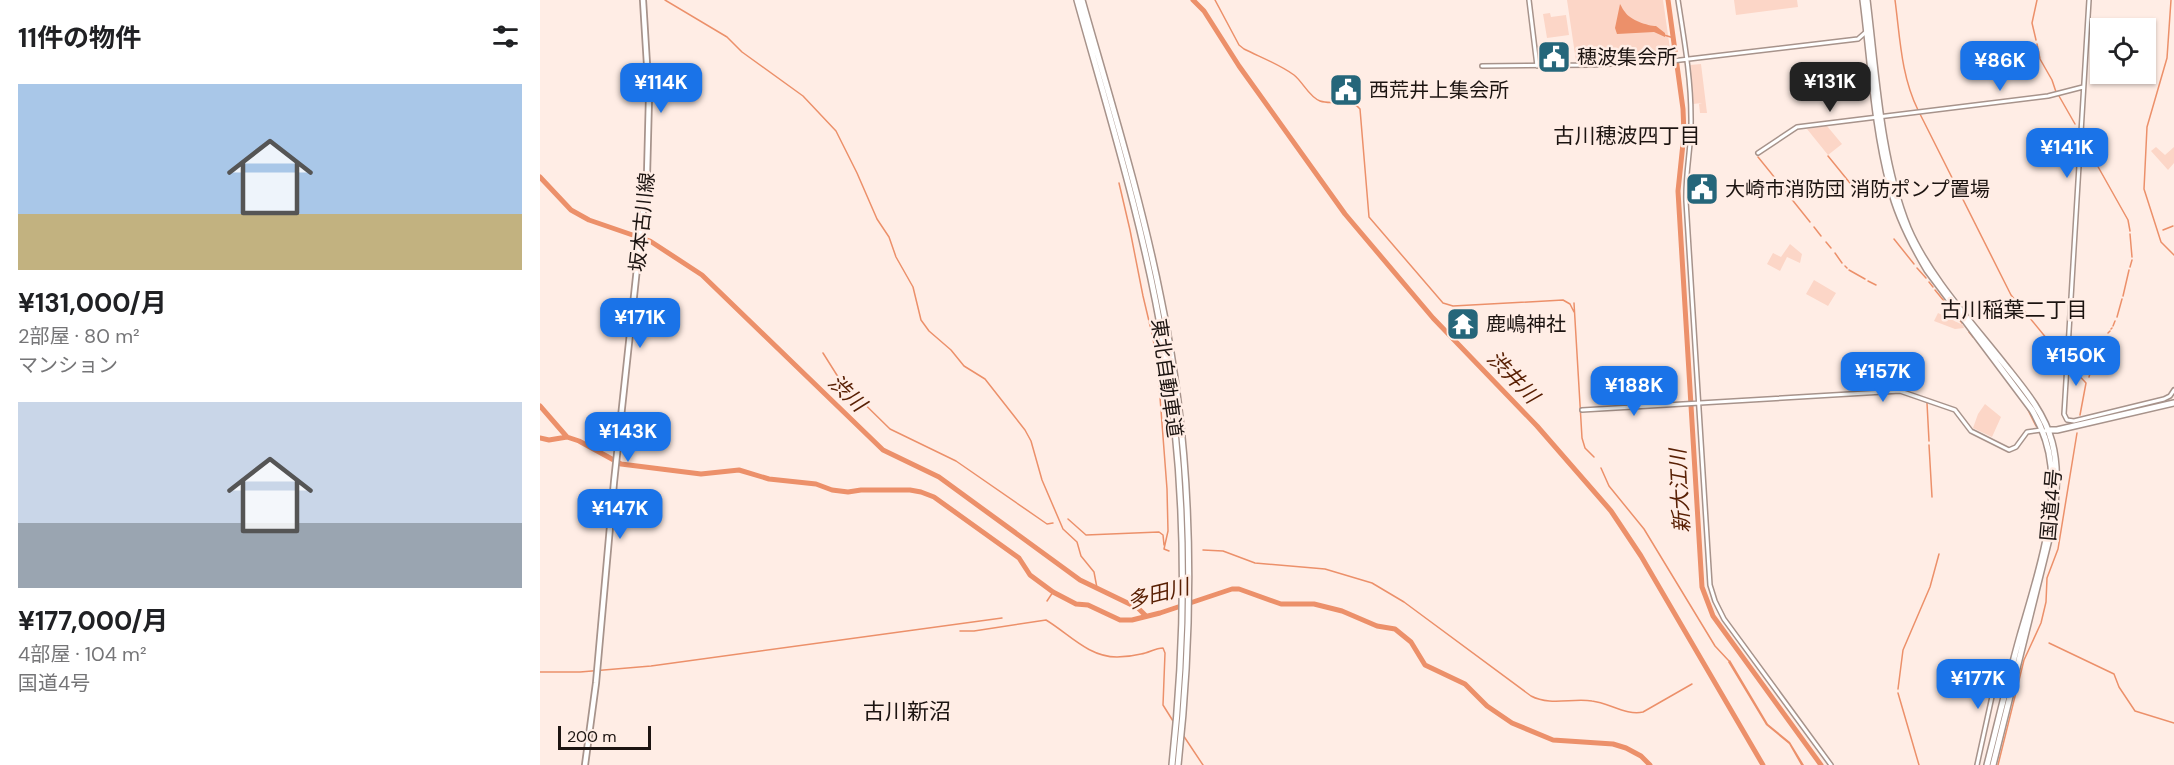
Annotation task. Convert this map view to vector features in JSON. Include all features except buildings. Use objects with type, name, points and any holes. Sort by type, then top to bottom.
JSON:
[{"type":"highway","name":"東北自動車道","points":[[1077,0],[1131,194],[1156,301],[1174,418],[1185,576]]},
{"type":"highway","name":"東北自動車道","points":[[1082,0],[1136,193],[1162,300],[1179,417],[1186,495],[1182,720],[1178,765]]},
{"type":"highway","name":"国道4号","points":[[1865,0],[1869,48],[1890,187],[1898,211],[1916,251],[1938,286],[2027,401],[2045,430],[2056,466],[2054,519],[1993,765]]},
{"type":"highway","name":"国道4号","points":[[1865,0],[1880,118]]},
{"type":"highway","points":[[2045,430],[2057,430],[2174,403]]},
{"type":"highway","name":"国道4号","points":[[1987,765],[2037,574],[2049,518],[2051,467],[2045,430]]},
{"type":"highway","name":"東北自動車道","points":[[1172,765],[1184,622]]},
{"type":"main road","name":"坂本古川線","points":[[585,765],[647,175],[648,58],[644,0]]},
{"type":"street","points":[[1529,0],[1537,66]]},
{"type":"street","points":[[1678,0],[1687,60],[1692,118],[1685,180],[1707,565],[1712,595],[1724,619],[1832,765]]},
{"type":"street","points":[[2089,0],[2063,410],[2065,418],[2072,421],[2164,399],[2174,390]]},
{"type":"street","points":[[1858,39],[1867,28]]},
{"type":"street","points":[[1482,66],[1687,60],[1858,39],[1869,48]]},
{"type":"street","points":[[1758,153],[1797,128],[2048,96],[2083,87]]},
{"type":"street","points":[[1582,410],[1900,391],[1955,410],[1971,431],[2008,450],[2016,447],[2027,432],[2045,430]]},
{"type":"street","points":[[1977,765],[1993,692],[1996,688],[2005,690]]},
{"type":"shaded area","points":[[1567,0],[1663,0],[1671,56],[1576,61]]},
{"type":"shaded area","points":[[1734,0],[1797,0],[1798,7],[1736,15]]},
{"type":"shaded area","points":[[1620,4],[1631,18],[1656,26],[1665,33],[1665,37],[1654,32],[1617,34],[1615,28]]},
{"type":"shaded area","points":[[1550,13],[1551,17],[1566,15],[1569,35],[1547,38],[1543,14]]},
{"type":"shaded area","points":[[1701,64],[1707,113],[1700,113],[1699,104],[1702,103],[1693,104],[1690,65]]},
{"type":"shaded area","points":[[1827,126],[1842,144],[1828,155],[1807,129]]},
{"type":"shaded area","points":[[2156,147],[2165,155],[2174,147],[2174,163],[2168,170],[2151,151]]},
{"type":"shaded area","points":[[1790,244],[1802,254],[1800,263],[1787,257],[1780,271],[1767,264],[1773,253],[1781,257]]},
{"type":"shaded area","points":[[1814,280],[1836,293],[1828,306],[1806,294]]},
{"type":"shaded area","points":[[1938,313],[1963,325],[1964,328],[1955,329],[1934,321]]},
{"type":"shaded area","points":[[1985,404],[2001,417],[1992,437],[1973,428]]},
{"type":"shaded area","points":[[1730,660],[1768,724],[1790,742],[1804,765],[1801,765],[1789,744],[1766,725],[1728,662]]},
{"type":"waterway","points":[[665,0],[727,37],[742,52],[803,96],[836,131],[877,219],[889,237],[896,257],[913,287],[921,320],[964,366],[985,379],[1025,430],[1031,441],[1042,480],[1063,529],[1077,542],[1081,556],[1094,572],[1097,588]]},
{"type":"waterway","name":"渋井川","points":[[1193,0],[1204,11],[1239,66],[1345,214],[1433,318],[1537,426],[1611,511],[1641,556],[1763,765]]},
{"type":"waterway","points":[[1215,0],[1239,45],[1244,49],[1294,75],[1316,99],[1325,102],[1351,103],[1360,109],[1369,217],[1443,303],[1453,306],[1563,300],[1570,304],[1574,312]]},
{"type":"waterway","name":"新大江川","points":[[1668,0],[1683,109],[1684,134],[1678,191],[1702,587],[1713,616],[1821,765]]},
{"type":"waterway","points":[[1895,0],[1905,70],[1918,110]]},
{"type":"waterway","points":[[2036,40],[2032,23],[2037,0]]},
{"type":"waterway","points":[[2171,0],[2167,58],[2147,127],[2144,189],[2161,242],[2174,255]]},
{"type":"waterway","points":[[1664,35],[1674,38]]},
{"type":"waterway","points":[[2037,44],[2040,59],[2056,92]]},
{"type":"waterway","points":[[2059,96],[2075,124]]},
{"type":"waterway","points":[[1920,114],[2011,295],[2086,383],[2080,415]]},
{"type":"waterway","points":[[2083,140],[2128,220],[2130,231]]},
{"type":"waterway","points":[[1828,156],[1854,188]]},
{"type":"waterway","points":[[1758,157],[1784,189]]},
{"type":"waterway","name":"渋川","points":[[540,177],[571,210],[589,220],[650,241],[702,275],[883,450],[939,477],[1080,580],[1138,608],[1146,616]]},
{"type":"waterway","points":[[1119,183],[1153,338],[1158,371],[1167,489],[1168,531],[1164,549],[1169,551]]},
{"type":"waterway","points":[[1786,192],[1810,222]]},
{"type":"waterway","points":[[2163,230],[2173,226]]},
{"type":"waterway","points":[[1814,227],[1821,236]]},
{"type":"waterway","points":[[2130,234],[2132,257]]},
{"type":"waterway","points":[[1894,239],[1914,264]]},
{"type":"waterway","points":[[1826,242],[1831,248]]},
{"type":"waterway","points":[[1835,253],[1842,263]]},
{"type":"waterway","points":[[2130,267],[2132,260]]},
{"type":"waterway","points":[[1917,268],[1926,278]]},
{"type":"waterway","points":[[1849,270],[1865,279]]},
{"type":"waterway","points":[[2123,296],[2129,270]]},
{"type":"waterway","points":[[1868,281],[1876,285]]},
{"type":"waterway","points":[[1929,282],[1933,287]]},
{"type":"waterway","points":[[1935,290],[1962,323]]},
{"type":"waterway","points":[[2117,317],[2122,299]]},
{"type":"waterway","points":[[1574,303],[1582,438],[1585,448],[1594,457]]},
{"type":"waterway","points":[[2113,326],[2115,321]]},
{"type":"waterway","points":[[1969,332],[1973,337]]},
{"type":"waterway","points":[[1975,339],[1980,345]]},
{"type":"waterway","points":[[2100,346],[2103,341]]},
{"type":"waterway","points":[[2094,362],[2099,348]]},
{"type":"waterway","points":[[823,353],[840,380],[890,429],[956,461],[1047,524],[1053,523]]},
{"type":"waterway","points":[[2089,377],[2093,364]]},
{"type":"waterway","points":[[1927,403],[1929,441]]},
{"type":"waterway","name":"多田川","points":[[540,406],[567,437],[621,464],[701,474],[739,470],[769,479],[816,484],[832,490],[848,492],[861,490],[921,492],[934,497],[1019,558],[1030,575],[1053,592],[1076,604],[1088,605],[1120,620],[1132,620],[1160,613],[1232,589],[1239,589],[1281,604],[1314,604],[1342,611],[1377,626],[1395,629],[1411,642],[1425,665],[1465,684],[1487,706],[1512,723],[1553,740],[1613,744],[1641,756],[1650,765]]},
{"type":"waterway","points":[[2027,408],[2036,426]]},
{"type":"waterway","points":[[1998,765],[2024,660],[2041,623],[2046,602],[2047,578],[2058,549],[2077,433]]},
{"type":"waterway","points":[[540,438],[549,440],[567,437]]},
{"type":"waterway","points":[[1929,445],[1932,497]]},
{"type":"waterway","points":[[1601,468],[1609,486],[1644,529],[1715,646],[1729,661]]},
{"type":"waterway","points":[[1068,519],[1086,535],[1159,532],[1163,535],[1164,545]]},
{"type":"waterway","points":[[1203,550],[1223,551],[1255,563],[1325,569],[1372,583],[1404,602],[1538,699],[1592,701],[1637,713],[1643,712],[1692,684]]},
{"type":"waterway","points":[[1898,689],[1903,650],[1930,587],[1939,554]]},
{"type":"waterway","points":[[1047,601],[1053,592]]},
{"type":"waterway","points":[[540,672],[580,672],[651,666],[1002,618]]},
{"type":"waterway","points":[[960,631],[1046,620],[1088,649],[1107,656],[1132,656],[1163,648],[1165,653],[1163,705],[1173,721]]},
{"type":"waterway","points":[[2049,643],[2114,674],[2119,687],[2135,711],[2174,723]]},
{"type":"waterway","points":[[1898,693],[1919,765]]},
{"type":"waterway","points":[[1183,735],[1203,765]]},
{"type":"place","name":"穂波集会所","points":[[1554,57]]},
{"type":"place","name":"西荒井上集会所","points":[[1346,90]]},
{"type":"place","name":"大崎市消防団 消防ポンプ置場","points":[[1702,189]]},
{"type":"place","name":"鹿嶋神社","points":[[1463,324]]},
{"type":"district","name":"古川穂波四丁目","points":[[1627,136]]},
{"type":"district","name":"古川稲葉二丁目","points":[[2014,310]]},
{"type":"district","name":"古川新沼","points":[[907,711]]}]
